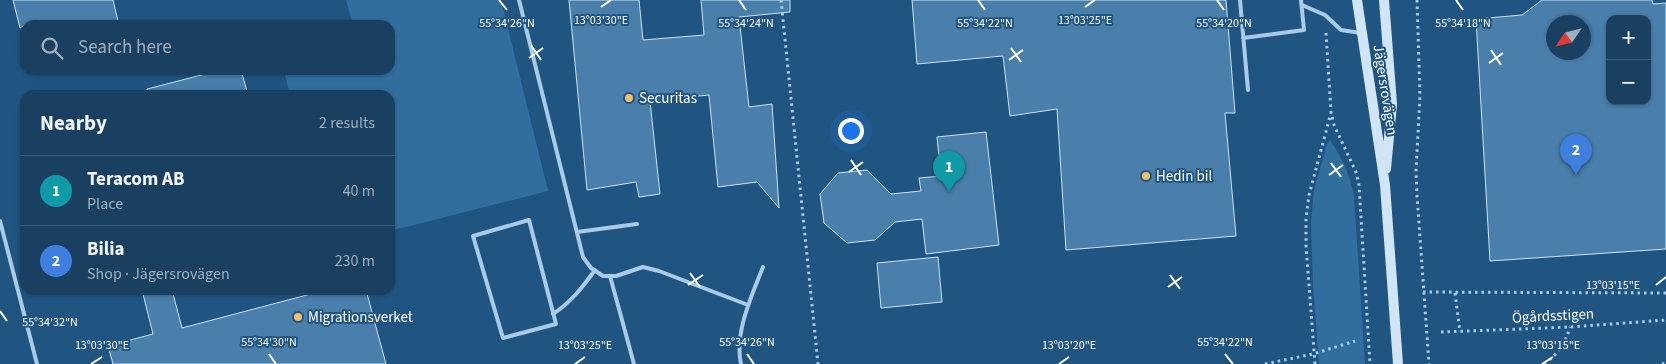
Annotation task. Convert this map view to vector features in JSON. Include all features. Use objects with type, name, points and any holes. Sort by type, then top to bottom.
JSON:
[{"type":"street","name":"Jägersrovägen","points":[[1357,0],[1385,185],[1398,364]]},
{"type":"street","name":"Jägersrovägen","points":[[1384,0],[1392,104],[1385,185]]},
{"type":"lane","points":[[519,0],[582,257],[594,270],[603,276],[616,276],[643,267],[659,271],[748,305]]},
{"type":"lane","points":[[1240,0],[1248,90]]},
{"type":"lane","points":[[1243,38],[1304,30],[1302,2]]},
{"type":"lane","points":[[1302,2],[1325,15],[1341,30],[1361,33]]},
{"type":"lane","points":[[529,220],[553,314],[556,324],[503,338],[473,236],[529,220]]},
{"type":"lane","points":[[0,221],[37,364]]},
{"type":"lane","points":[[577,232],[637,224]]},
{"type":"lane","points":[[740,364],[739,343],[748,305],[763,267]]},
{"type":"lane","points":[[553,314],[566,306],[594,270]]},
{"type":"lane","points":[[610,276],[634,364]]},
{"type":"path","points":[[781,0],[796,165],[818,364]]},
{"type":"path","points":[[1417,0],[1420,96],[1417,195],[1429,364]]},
{"type":"path","points":[[1325,15],[1331,112],[1334,125],[1356,172],[1359,185],[1370,364]]},
{"type":"path","points":[[1315,364],[1306,219],[1309,195],[1331,112]]},
{"type":"path","points":[[1423,292],[1666,293]]},
{"type":"path","points":[[1455,293],[1460,332]]},
{"type":"path","name":"Ögårdsstigen","points":[[1441,332],[1570,327],[1666,320]]},
{"type":"path","points":[[1544,364],[1556,355],[1566,341],[1570,327]]},
{"type":"path","points":[[1265,364],[1313,354],[1355,341]]},
{"type":"path","points":[[1662,364],[1666,363]]},
{"type":"shaded area","points":[[346,0],[501,0],[548,191],[395,230],[395,90],[289,90],[285,75],[395,75],[395,20],[352,20]]},
{"type":"shaded area","points":[[1330,140],[1345,167],[1354,196],[1365,364],[1319,364],[1311,222],[1314,190],[1327,144]]},
{"type":"building","points":[[13,0],[113,0],[118,20],[20,20],[20,28]]},
{"type":"building","name":"Securitas","points":[[569,0],[639,0],[643,40],[704,35],[701,0],[790,0],[790,12],[739,17],[749,107],[772,104],[779,208],[757,182],[718,187],[709,95],[650,101],[660,194],[639,197],[636,182],[587,190]]},
{"type":"building","name":"Hedin bil","points":[[912,0],[1226,0],[1235,113],[1225,113],[1236,236],[1066,250],[1057,109],[1010,116],[1003,56],[917,64]]},
{"type":"building","points":[[1542,0],[1652,0],[1653,4],[1666,3],[1666,249],[1490,261],[1476,19],[1522,15]]},
{"type":"building","points":[[202,75],[242,75],[247,90],[147,90]]},
{"type":"building","points":[[986,132],[999,245],[926,254],[922,219],[895,222],[875,240],[847,243],[824,223],[820,194],[838,173],[867,170],[891,194],[921,191],[919,178],[941,176],[937,137]]},
{"type":"building","points":[[938,257],[942,302],[881,308],[877,263]]},
{"type":"building","name":"Migrationsverket","points":[[143,295],[173,295],[182,328],[307,295],[367,295],[386,364],[113,364],[108,346],[153,334]]},
{"type":"place","name":"Securitas","points":[[629,98]]},
{"type":"place","name":"Bilia","points":[[1576,175]]},
{"type":"place","name":"Hedin bil","points":[[1146,176]]},
{"type":"place","name":"Teracom AB","points":[[949,192]]},
{"type":"place","name":"Migrationsverket","points":[[298,317]]}]
